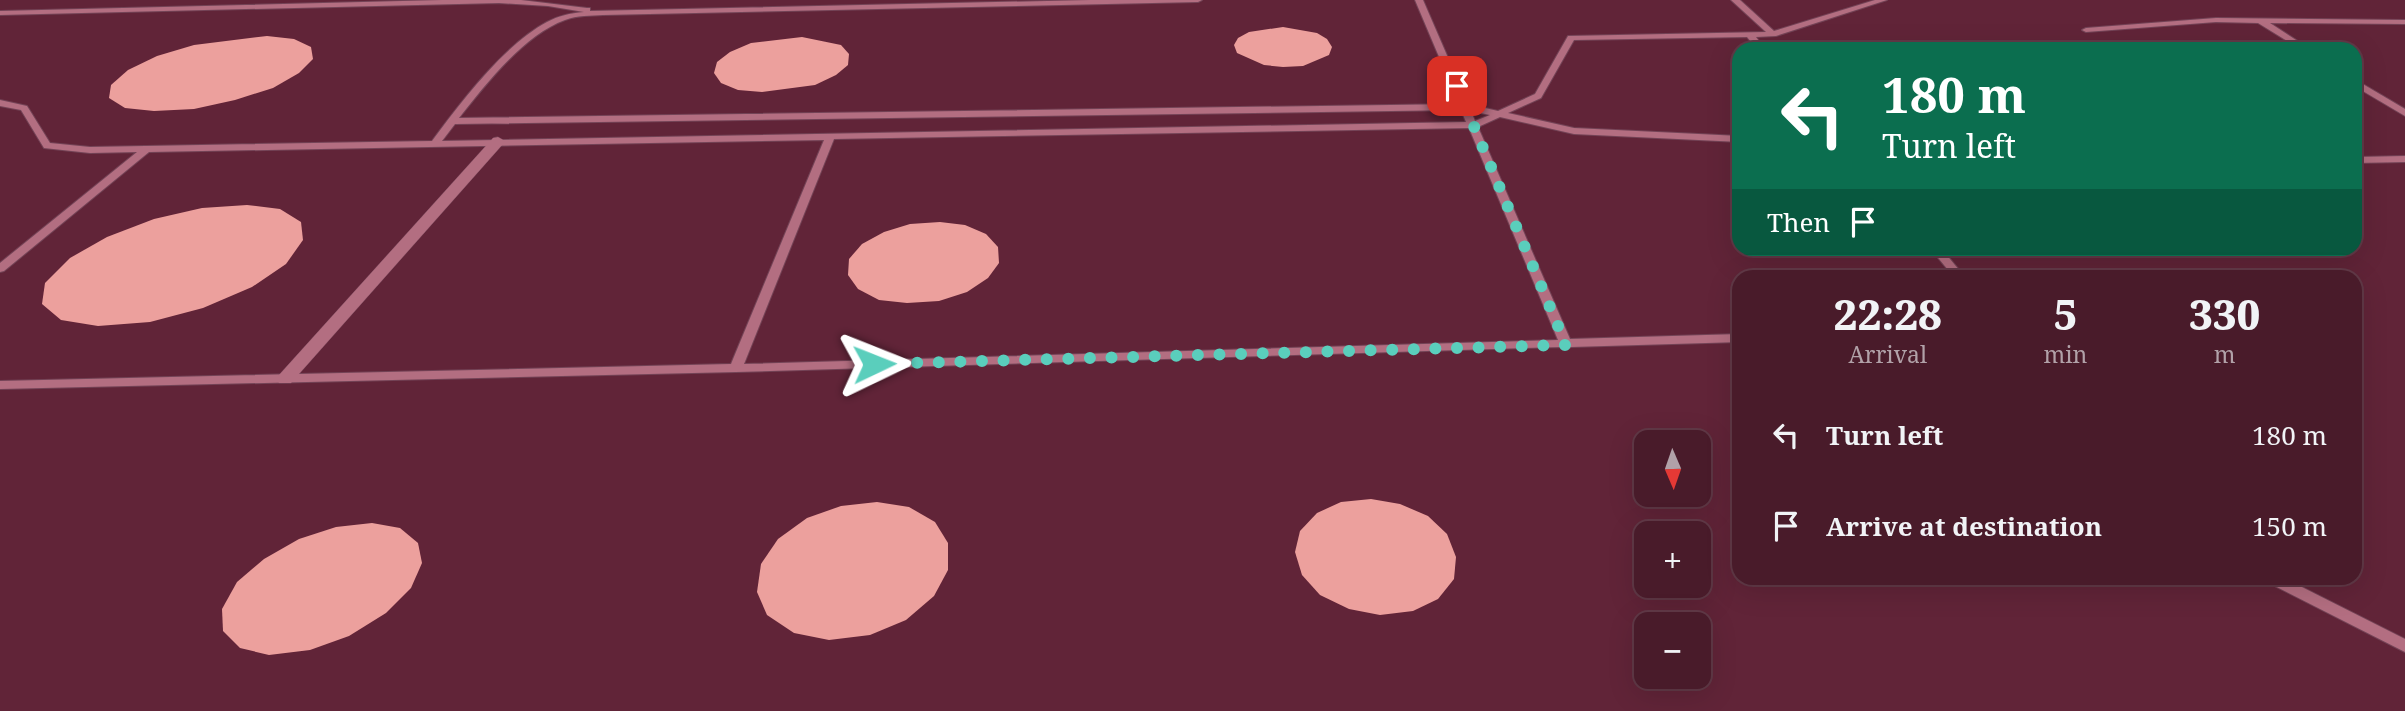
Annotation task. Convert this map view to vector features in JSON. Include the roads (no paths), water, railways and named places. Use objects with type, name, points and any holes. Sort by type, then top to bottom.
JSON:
[{"type":"street","points":[[285,379],[498,141]]},
{"type":"lane","points":[[774,10],[780,0]]},
{"type":"lane","points":[[436,142],[452,121],[540,29],[564,17],[603,13],[1198,0]]},
{"type":"lane","points":[[1419,0],[1475,125],[1566,345]]},
{"type":"lane","points":[[1735,0],[1773,34]]},
{"type":"lane","points":[[0,103],[24,108],[47,146],[90,150],[1475,125],[1538,96],[1571,38],[1773,34],[1883,0]]},
{"type":"lane","points":[[0,13],[500,1],[548,4],[603,13]]},
{"type":"lane","points":[[2086,30],[2216,20],[2405,22]]},
{"type":"lane","points":[[2259,20],[2295,42]]},
{"type":"lane","points":[[1749,34],[1755,42]]},
{"type":"lane","points":[[2362,87],[2405,113]]},
{"type":"lane","points":[[452,121],[1467,107],[1574,131],[1732,139]]},
{"type":"lane","points":[[736,368],[830,137]]},
{"type":"lane","points":[[0,269],[147,149]]},
{"type":"lane","points":[[2362,160],[2405,159]]},
{"type":"lane","points":[[1942,256],[1954,270]]},
{"type":"lane","points":[[0,385],[736,368],[1732,338]]},
{"type":"lane","points":[[2286,585],[2405,646]]}]
